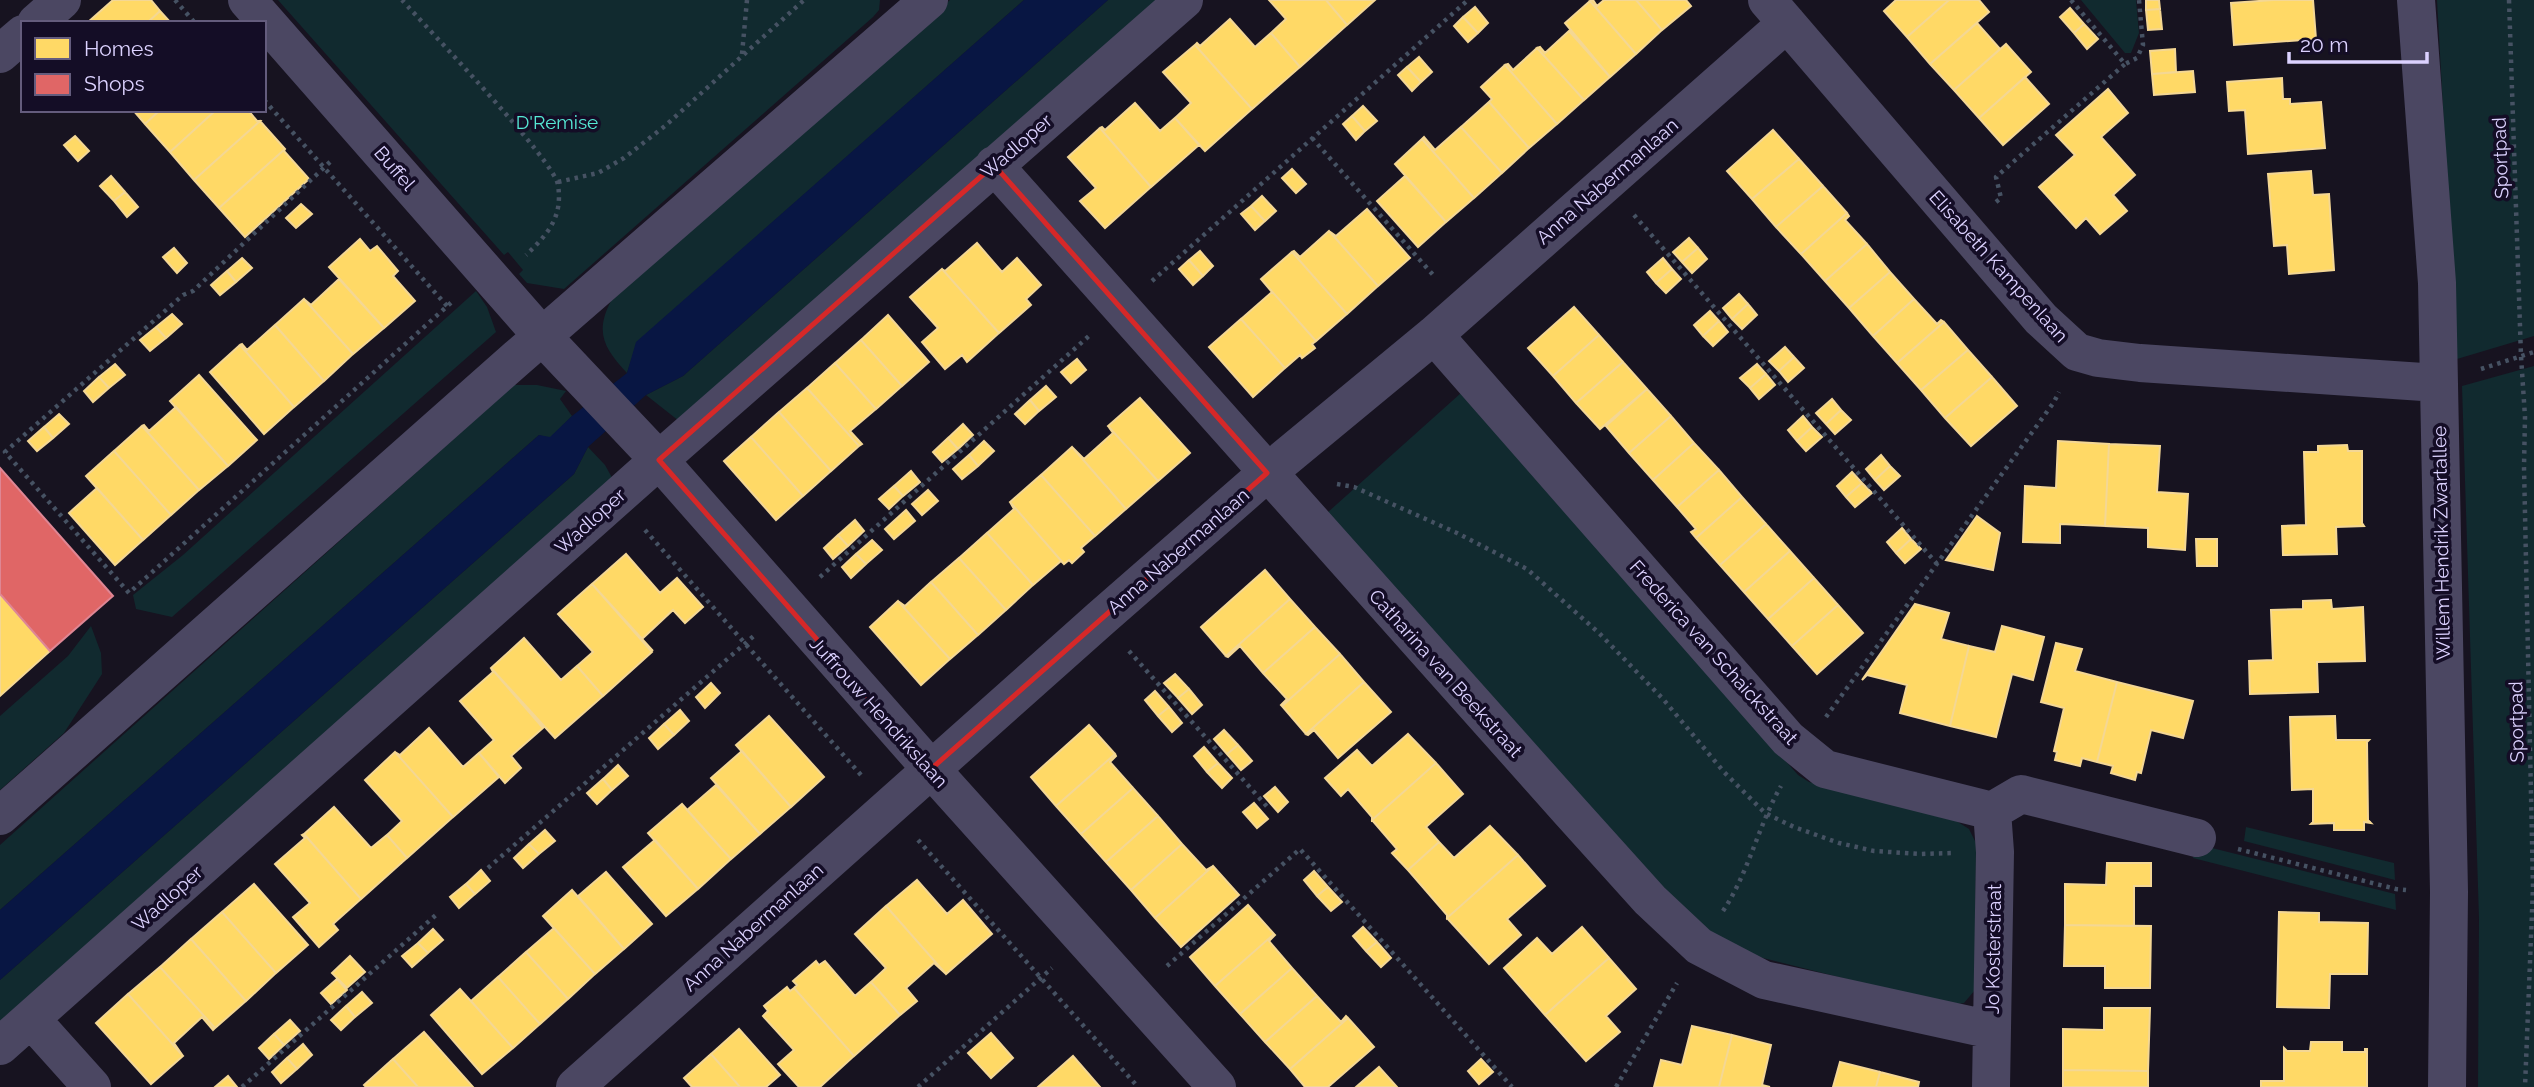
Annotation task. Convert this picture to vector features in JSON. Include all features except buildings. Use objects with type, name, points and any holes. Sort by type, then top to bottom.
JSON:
[{"type":"street","points":[[38,21],[62,0]]},
{"type":"street","name":"Buffel","points":[[247,0],[266,21]]},
{"type":"street","points":[[0,816],[542,336],[929,0]]},
{"type":"street","name":"Wadloper","points":[[0,1046],[647,447],[994,165],[1184,0]]},
{"type":"street","name":"Willem Hendrik Zwartallee","points":[[2416,0],[2437,283],[2449,892],[2448,1087]]},
{"type":"street","name":"Elisabeth Kampenlaan","points":[[1777,11],[2041,319],[2077,352],[2098,358],[2140,363],[2438,383]]},
{"type":"street","name":"Anna Nabermanlaan","points":[[575,1087],[1100,619],[1267,473],[1434,335],[1606,182],[1777,11]]},
{"type":"street","name":"Buffel","points":[[266,21],[542,336]]},
{"type":"street","points":[[0,54],[21,36]]},
{"type":"street","name":"Catharina van Beekstraat","points":[[994,165],[1650,900],[1699,946],[1764,980],[1992,1030]]},
{"type":"street","name":"Frederica van Schaickstraat","points":[[1434,335],[1787,738],[1825,769],[1992,811]]},
{"type":"street","name":"Juffrouw Hendrikslaan","points":[[542,336],[647,447],[930,769],[1217,1087]]},
{"type":"street","points":[[1992,811],[2021,794],[2197,838]]},
{"type":"street","name":"Jo Kosterstraat","points":[[1991,1087],[1995,852],[1992,811]]},
{"type":"street","points":[[31,1019],[92,1087]]},
{"type":"path","points":[[175,0],[193,21]]},
{"type":"path","points":[[363,131],[193,291],[183,295],[5,453],[129,593],[471,285],[496,283],[547,235],[558,216],[558,183],[536,149],[402,0]]},
{"type":"path","points":[[742,54],[747,0]]},
{"type":"path","points":[[558,183],[598,173],[624,158],[665,126],[804,0]]},
{"type":"path","points":[[2071,0],[2125,64]]},
{"type":"path","points":[[1964,229],[2001,198],[1996,177],[2125,64],[2137,58],[2143,45],[2139,0]]},
{"type":"path","name":"Sportpad","points":[[2510,0],[2525,417],[2533,887],[2525,1087]]},
{"type":"path","points":[[266,102],[447,306]]},
{"type":"path","points":[[1312,138],[1463,309]]},
{"type":"path","points":[[1606,182],[1937,564]]},
{"type":"path","points":[[1616,1087],[1699,946],[1734,895],[1765,813],[1802,750],[2054,402],[2077,352]]},
{"type":"path","points":[[2438,383],[2534,352]]},
{"type":"path","points":[[1267,473],[1354,487],[1457,533],[1527,569],[1608,642],[1662,699],[1724,772],[1765,813],[1839,843],[1874,851],[1921,854],[1995,852]]},
{"type":"path","points":[[488,868],[786,607]]},
{"type":"path","points":[[1100,619],[1270,810]]},
{"type":"path","points":[[2197,838],[2396,889],[2449,892]]},
{"type":"path","points":[[1134,995],[1300,849],[1512,1087]]},
{"type":"path","points":[[242,1087],[437,914]]},
{"type":"path","points":[[918,1087],[1084,939]]},
{"type":"highlighted area","points":[[994,165],[1267,473],[931,769],[659,460]]},
{"type":"green space","name":"D'Remise","points":[[278,0],[880,0],[879,10],[873,17],[564,289],[527,283],[519,274],[523,270],[508,252],[504,255]]},
{"type":"green space","points":[[950,0],[1024,0],[637,342],[627,373],[604,340],[603,322],[611,301]]},
{"type":"green space","points":[[1108,0],[1160,0],[679,421],[646,395],[683,376]]},
{"type":"green space","points":[[2081,0],[2136,0],[2139,33],[2131,53],[2125,53]]},
{"type":"green space","points":[[2437,0],[2534,0],[2534,336],[2457,359]]},
{"type":"green space","points":[[476,291],[487,307],[496,332],[172,617],[136,609],[133,595],[183,555]]},
{"type":"green space","points":[[2534,366],[2534,1087],[2478,1087],[2479,918],[2462,386]]},
{"type":"green space","points":[[514,385],[537,385],[566,391],[560,399],[572,416],[550,438],[539,435],[0,910],[0,845]]},
{"type":"green space","points":[[1461,393],[1798,775],[1809,782],[1950,817],[1969,829],[1976,843],[1975,990],[1964,1003],[1950,1005],[1715,946],[1327,513]]},
{"type":"green space","points":[[588,447],[605,465],[615,483],[0,1029],[0,980],[574,474]]},
{"type":"green space","points":[[91,626],[101,653],[102,674],[64,733],[0,790],[0,716],[68,656]]},
{"type":"green space","points":[[2246,827],[2394,863],[2395,880],[2244,841]]},
{"type":"green space","points":[[2196,844],[2395,894],[2396,910],[2193,858]]},
{"type":"water","points":[[1024,0],[1108,0],[683,376],[646,395],[588,447],[574,474],[0,980],[0,910],[539,435],[550,437],[627,373],[636,342]]}]
